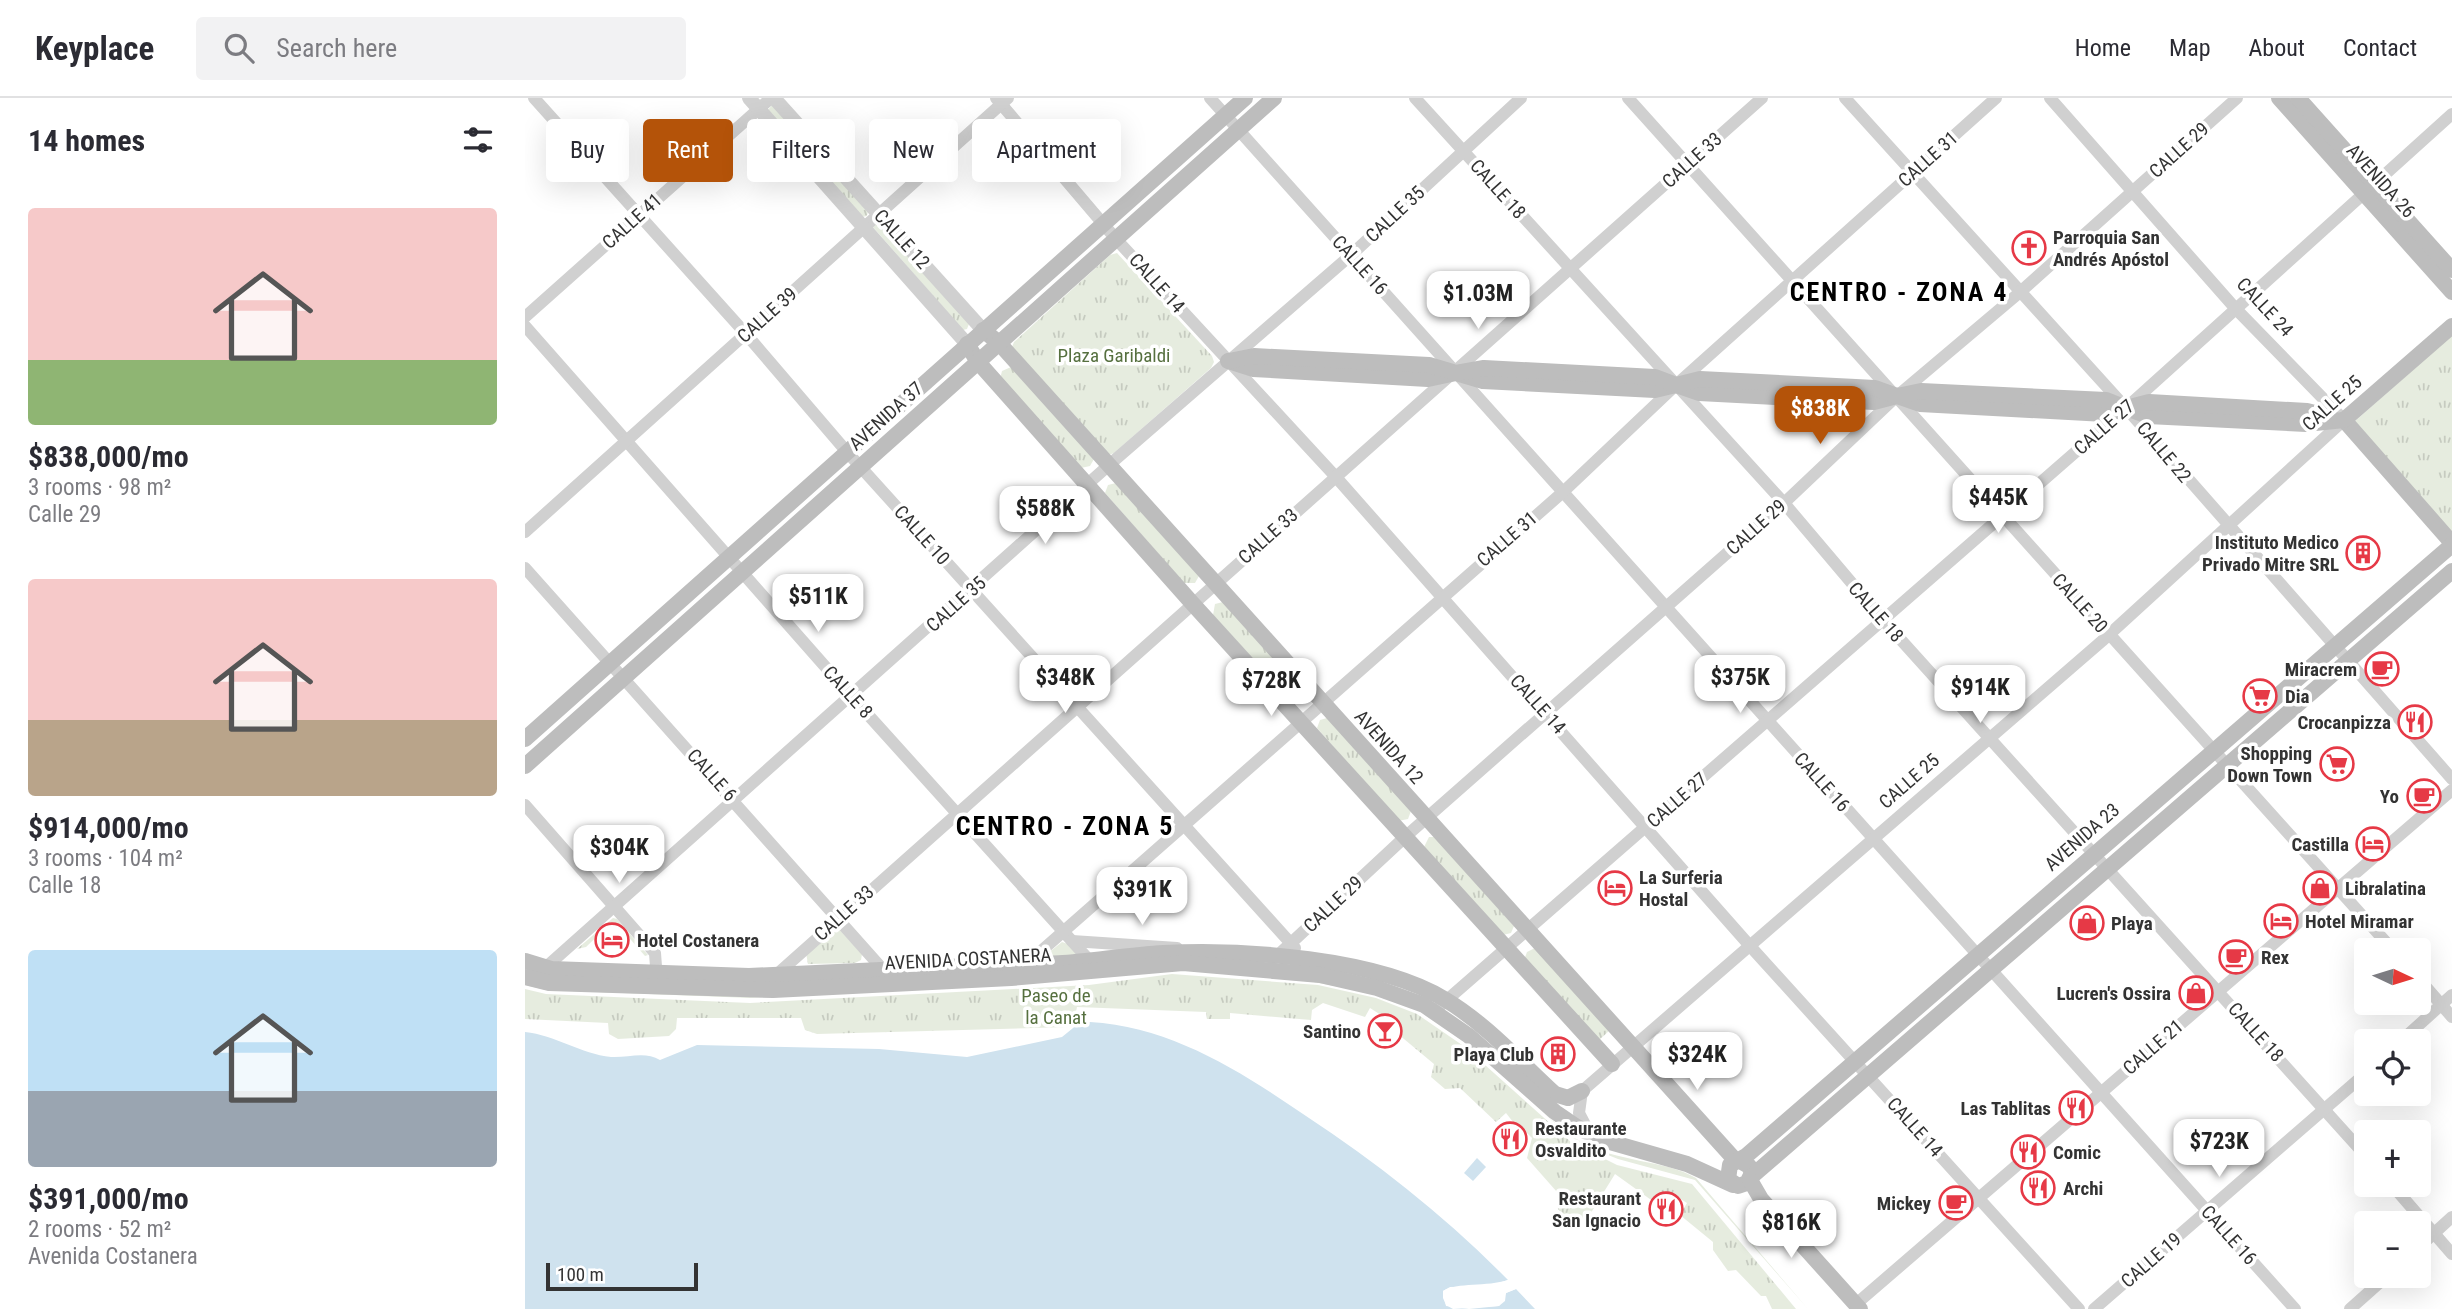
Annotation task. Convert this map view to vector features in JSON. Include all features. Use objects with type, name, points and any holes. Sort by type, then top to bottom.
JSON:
[{"type":"main road","name":"AVENIDA 37","points":[[525,739],[1245,98]]},
{"type":"main road","name":"AVENIDA 37","points":[[525,766],[1274,98]]},
{"type":"main road","name":"AVENIDA 26","points":[[2279,98],[2452,270]]},
{"type":"main road","name":"AVENIDA 26","points":[[2298,98],[2452,292]]},
{"type":"main road","name":"CALLE 25","points":[[2344,420],[2452,326]]},
{"type":"main road","name":"AVENIDA 12","points":[[983,330],[999,343],[1631,1047],[1738,1161],[1749,1166],[1743,1182]]},
{"type":"main road","points":[[967,344],[978,362],[1192,603],[1612,1064]]},
{"type":"main road","points":[[1228,361],[1254,356],[1429,365],[1456,373],[1484,368],[1642,376],[1655,377],[1676,385],[1713,380],[1874,388],[1896,396],[1921,391],[2106,400],[2126,408],[2149,402],[2307,411],[2344,420]]},
{"type":"main road","name":"CALLE 24","points":[[2344,420],[2452,544]]},
{"type":"main road","name":"AVENIDA 23","points":[[1738,1161],[1856,1062],[2452,544]]},
{"type":"main road","points":[[1743,1182],[2452,571]]},
{"type":"main road","name":"AVENIDA COSTANERA","points":[[525,961],[545,968],[761,990],[896,984],[1148,954],[1209,952],[1276,957],[1305,966]]},
{"type":"main road","name":"AVENIDA COSTANERA","points":[[525,977],[548,984],[884,970],[1021,971],[1184,964],[1305,966],[1389,978],[1441,1005],[1555,1094],[1568,1098],[1582,1091]]},
{"type":"main road","name":"AVENIDA COSTANERA","points":[[1441,1005],[1479,1044],[1555,1112],[1590,1135],[1743,1182]]},
{"type":"main road","points":[[1738,1161],[1726,1172],[1743,1182],[1761,1199],[1858,1307]]},
{"type":"street","points":[[525,102],[532,98]]},
{"type":"street","name":"CALLE 10","points":[[532,98],[640,214],[860,467],[1079,705],[1182,826],[1291,943],[1305,966]]},
{"type":"street","name":"CALLE 41","points":[[525,317],[640,214],[754,103],[773,98]]},
{"type":"street","name":"CALLE 12","points":[[773,98],[983,330]]},
{"type":"street","name":"CALLE 16","points":[[1210,98],[2295,1309]]},
{"type":"street","name":"CALLE 18","points":[[1415,98],[1784,503],[1989,739],[2354,1142]]},
{"type":"street","name":"CALLE 35","points":[[545,968],[972,590],[1109,465],[1351,256],[1521,98]]},
{"type":"street","name":"CALLE 20","points":[[1628,98],[2382,938]]},
{"type":"street","name":"CALLE 33","points":[[775,976],[1762,98]]},
{"type":"street","name":"CALLE 22","points":[[1845,98],[2126,408],[2227,527],[2452,779]]},
{"type":"street","name":"CALLE 31","points":[[1021,971],[1068,936],[1182,826],[1320,702],[1563,492],[1676,385],[1996,98]]},
{"type":"street","name":"CALLE 24","points":[[2050,98],[2235,308],[2344,420]]},
{"type":"street","name":"CALLE 29","points":[[1276,957],[1405,837],[1548,714],[1784,503],[1896,396],[2019,293],[2237,98]]},
{"type":"street","name":"CALLE 39","points":[[525,531],[864,228],[1002,100]]},
{"type":"street","name":"CALLE 14","points":[[1002,100],[1117,239],[1335,476],[1548,714],[1750,946],[2079,1309]]},
{"type":"street","name":"CALLE 12","points":[[754,103],[967,344]]},
{"type":"street","name":"CALLE 27","points":[[1441,1005],[2126,408],[2452,114]]},
{"type":"street","name":"CALLE 8","points":[[525,326],[852,697],[1090,961]]},
{"type":"street","name":"CALLE 25","points":[[1582,1091],[2109,635],[2344,420]]},
{"type":"street","name":"CALLE 6","points":[[525,568],[734,799],[896,984]]},
{"type":"street","name":"CALLE 21","points":[[1858,1307],[1978,1198],[2452,790]]},
{"type":"street","points":[[525,805],[655,953],[657,980]]},
{"type":"street","points":[[1068,936],[1209,952]]},
{"type":"street","points":[[2431,993],[2452,1017]]},
{"type":"street","points":[[2414,1029],[2452,995]]},
{"type":"street","name":"CALLE 19","points":[[2094,1309],[2354,1084]]},
{"type":"street","points":[[1582,1091],[1579,1113],[1590,1135]]},
{"type":"street","points":[[2402,1197],[2452,1254]]},
{"type":"street","points":[[2431,1236],[2452,1217]]},
{"type":"street","points":[[2350,1309],[2374,1288]]},
{"type":"green space","points":[[772,105],[785,119],[776,119],[768,110]]},
{"type":"green space","points":[[831,182],[842,182],[868,211],[867,216],[862,217]]},
{"type":"green space","points":[[877,221],[969,324],[967,329],[963,330],[872,226]]},
{"type":"green space","name":"Plaza Garibaldi","points":[[1117,253],[1212,356],[1214,362],[1211,368],[1109,455],[1012,347],[1014,342],[1110,255]]},
{"type":"green space","points":[[2452,335],[2452,534],[2354,422]]},
{"type":"green space","points":[[1011,367],[1094,459],[1090,466],[1081,468],[1000,379],[1002,371]]},
{"type":"green space","points":[[1116,483],[1199,576],[1195,583],[1184,583],[1105,493],[1108,485]]},
{"type":"green space","points":[[1223,602],[1305,692],[1301,701],[1293,703],[1213,615],[1215,604]]},
{"type":"green space","points":[[1327,718],[1411,811],[1408,819],[1398,821],[1317,728],[1320,720]]},
{"type":"green space","points":[[1429,837],[1435,837],[1514,926],[1511,933],[1503,935],[1424,847]]},
{"type":"green space","points":[[613,918],[617,919],[648,955],[645,956],[617,924],[610,924],[586,947],[577,949]]},
{"type":"green space","points":[[838,928],[862,954],[861,960],[855,963],[808,964],[806,953]]},
{"type":"green space","points":[[1062,942],[1068,944],[1079,957],[1038,961]]},
{"type":"green space","points":[[1535,948],[1610,1030],[1597,1042],[1524,960],[1527,952]]},
{"type":"green space","points":[[1184,968],[1297,978],[1373,993],[1303,980],[1184,970],[750,998],[546,990],[525,985],[750,996]]},
{"type":"green space","name":"Paseo de la Canat","points":[[1172,974],[1318,985],[1376,998],[1417,1014],[1465,1047],[1571,1142],[1617,1165],[1692,1184],[1796,1309],[1772,1309],[1766,1296],[1761,1296],[1736,1270],[1728,1271],[1713,1250],[1713,1242],[1680,1215],[1687,1203],[1671,1193],[1668,1197],[1660,1193],[1654,1202],[1615,1174],[1584,1224],[1570,1216],[1567,1219],[1558,1209],[1557,1192],[1527,1158],[1532,1138],[1523,1129],[1520,1131],[1506,1113],[1496,1122],[1460,1088],[1445,1089],[1431,1077],[1434,1064],[1392,1029],[1395,1024],[1370,1008],[1365,1017],[1323,1003],[1312,1010],[1311,1020],[1230,1013],[1230,1019],[1207,1019],[1206,1012],[1077,1007],[1074,1021],[1068,1027],[817,1034],[805,1030],[801,1018],[677,1018],[676,1029],[669,1036],[618,1039],[609,1034],[608,1023],[525,1019],[525,989],[546,994],[750,1003],[1089,985]]},
{"type":"green space","points":[[1432,1018],[1468,1042],[1535,1104],[1485,1058]]},
{"type":"green space","points":[[1539,1108],[1565,1131],[1594,1148],[1669,1167],[1696,1178],[1808,1309],[1695,1180],[1618,1159],[1583,1145],[1563,1131]]},
{"type":"water","points":[[1090,1022],[1149,1032],[1177,1042],[1256,1083],[1386,1173],[1461,1235],[1508,1280],[1456,1286],[1443,1291],[1446,1306],[1469,1309],[525,1309],[525,1032],[600,1055],[642,1055],[660,1060],[697,1045],[879,1049],[967,1057],[1062,1037],[1078,1024]]},
{"type":"water","points":[[1477,1158],[1486,1167],[1473,1181],[1464,1173]]},
{"type":"water","points":[[1516,1289],[1535,1309],[1469,1309],[1499,1306],[1506,1293]]},
{"type":"pier","points":[[1508,1280],[1509,1283],[1489,1290],[1463,1288],[1447,1293],[1449,1303],[1454,1305],[1498,1302],[1503,1290],[1513,1286],[1516,1289],[1506,1293],[1505,1301],[1499,1306],[1453,1309],[1446,1305],[1443,1298],[1443,1291],[1450,1287],[1488,1286]]},
{"type":"place","name":"Parroquia San Andrés Apóstol","points":[[2029,248]]},
{"type":"place","name":"Instituto Medico Privado Mitre SRL","points":[[2363,553]]},
{"type":"place","name":"Miracrem","points":[[2382,669]]},
{"type":"place","name":"Dia","points":[[2260,696]]},
{"type":"place","name":"Crocanpizza","points":[[2415,722]]},
{"type":"place","name":"Shopping Down Town","points":[[2337,764]]},
{"type":"place","name":"Yo","points":[[2424,796]]},
{"type":"place","name":"Castilla","points":[[2373,844]]},
{"type":"place","name":"La Surferia Hostal","points":[[1615,888]]},
{"type":"place","name":"Libralatina","points":[[2320,888]]},
{"type":"place","name":"Hotel Miramar","points":[[2281,921]]},
{"type":"place","name":"Playa","points":[[2087,923]]},
{"type":"place","name":"Hotel Costanera","points":[[612,940]]},
{"type":"place","name":"Rex","points":[[2236,957]]},
{"type":"place","name":"Lucren's Ossira","points":[[2196,993]]},
{"type":"place","name":"Santino","points":[[1385,1031]]},
{"type":"place","name":"Playa Club","points":[[1558,1054]]},
{"type":"place","name":"Las Tablitas","points":[[2076,1108]]},
{"type":"place","name":"Restaurante Osvaldito","points":[[1510,1139]]},
{"type":"place","name":"Comic","points":[[2028,1152]]},
{"type":"place","name":"Archi","points":[[2038,1188]]},
{"type":"place","name":"Mickey","points":[[1956,1203]]},
{"type":"place","name":"Restaurant San Ignacio","points":[[1666,1209]]},
{"type":"district","name":"CENTRO - ZONA 4","points":[[1899,292]]},
{"type":"district","name":"CENTRO - ZONA 5","points":[[1065,826]]}]
